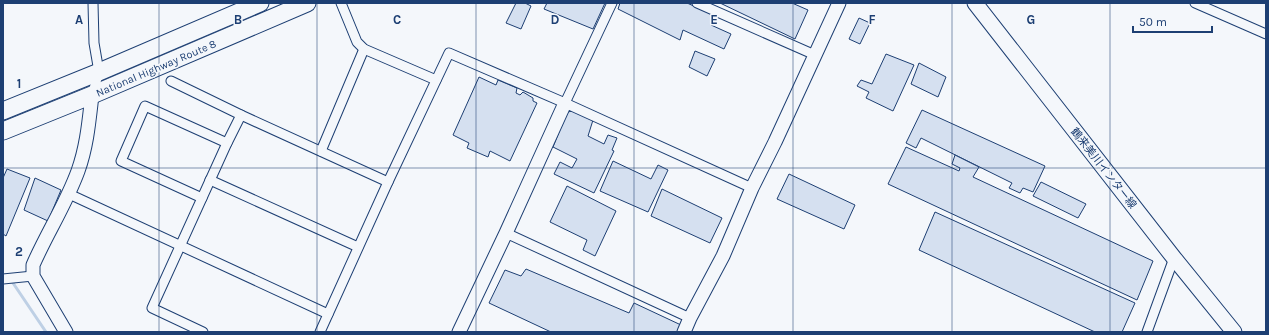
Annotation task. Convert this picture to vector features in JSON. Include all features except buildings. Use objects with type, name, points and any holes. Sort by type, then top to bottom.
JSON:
[{"type":"highway","name":"National Highway Route 8","points":[[3,111],[99,72],[242,7],[260,3]]},
{"type":"highway","name":"National Highway Route 8","points":[[3,131],[92,95],[307,3]]},
{"type":"main road","name":"鶴来美川インター線","points":[[975,3],[1174,258],[1234,332]]},
{"type":"street","points":[[66,332],[33,276],[33,265],[69,194],[86,144],[92,95],[99,72],[94,43],[93,3]]},
{"type":"street","points":[[341,3],[357,42],[364,49],[436,80]]},
{"type":"street","points":[[459,332],[612,3]]},
{"type":"street","points":[[697,3],[815,56]]},
{"type":"street","points":[[684,332],[723,256],[752,188],[839,3]]},
{"type":"street","points":[[1195,3],[1266,34]]},
{"type":"street","points":[[242,7],[245,30]]},
{"type":"street","points":[[321,151],[364,49]]},
{"type":"street","points":[[320,332],[358,246],[449,53],[565,103],[752,188]]},
{"type":"street","points":[[172,81],[241,115],[388,182]]},
{"type":"street","points":[[202,198],[121,161],[139,120],[146,106],[227,143]]},
{"type":"street","points":[[203,332],[152,308],[241,115]]},
{"type":"street","points":[[210,180],[358,246]]},
{"type":"street","points":[[69,194],[328,314]]},
{"type":"street","points":[[506,233],[690,318]]},
{"type":"street","points":[[1147,332],[1174,258]]},
{"type":"street","points":[[3,279],[33,276]]},
{"type":"waterway","points":[[11,280],[46,332]]}]
